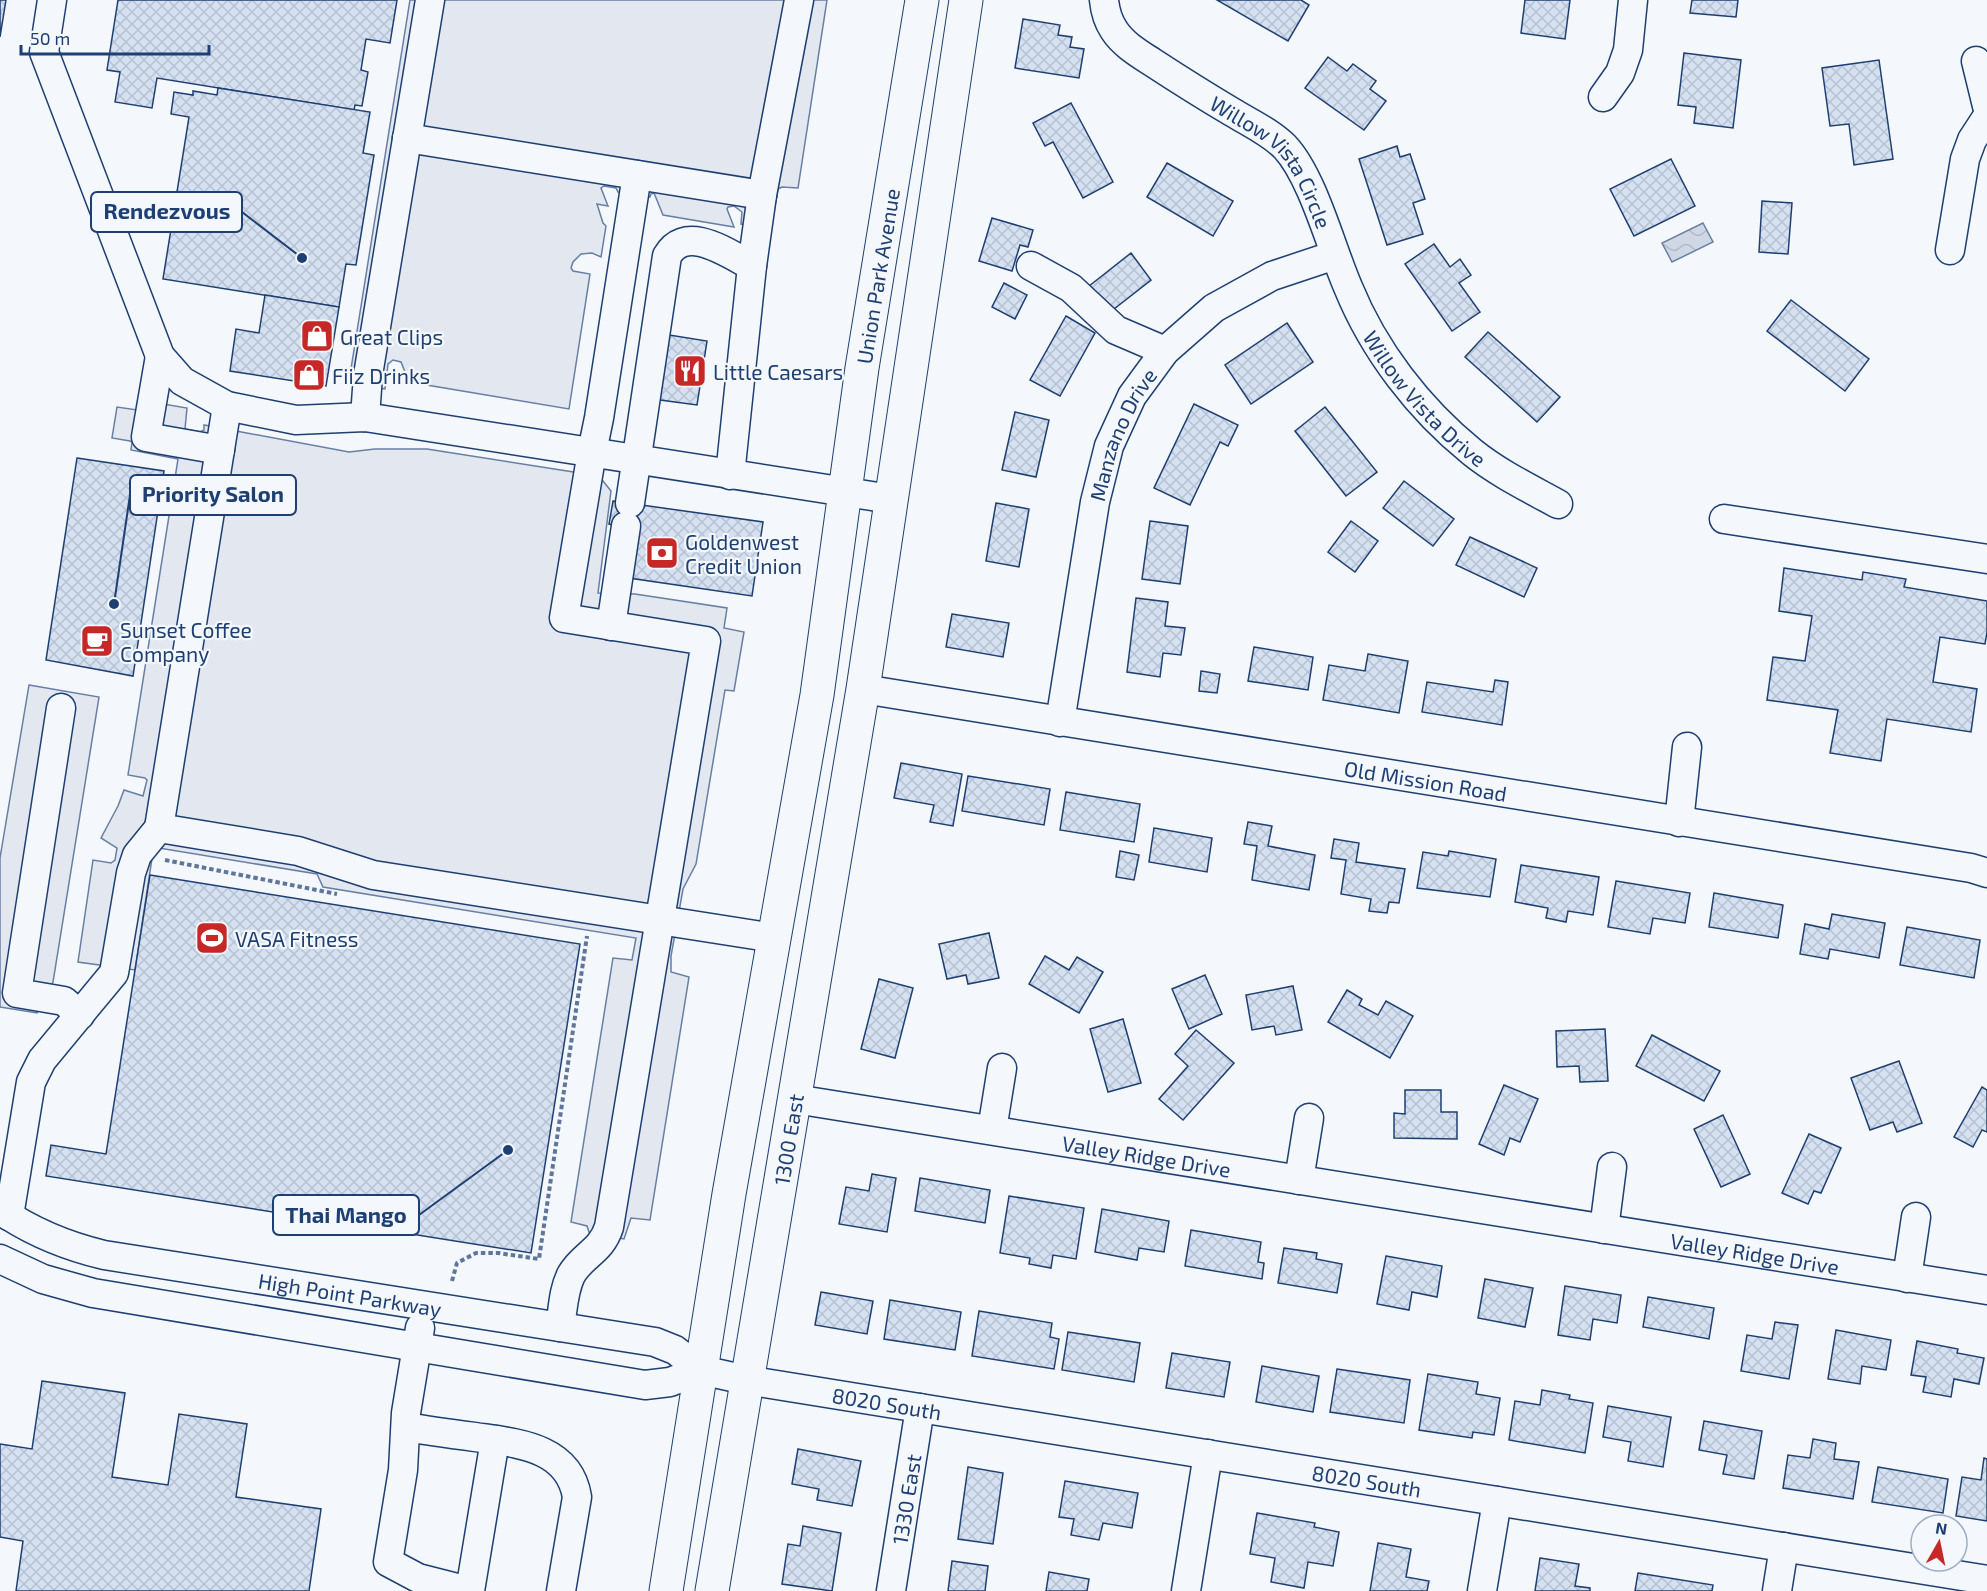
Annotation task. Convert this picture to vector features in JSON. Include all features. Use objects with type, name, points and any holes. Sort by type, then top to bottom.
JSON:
[{"type":"main road","name":"Union Park Avenue","points":[[774,938],[817,695],[862,368],[922,0]]},
{"type":"main road","points":[[863,690],[966,0]]},
{"type":"main road","name":"1300 East","points":[[712,1591],[863,690]]},
{"type":"main road","points":[[666,1591],[729,1194],[774,938]]},
{"type":"street","points":[[52,0],[44,52],[160,356],[182,381],[227,406],[296,420],[366,417],[891,499]]},
{"type":"street","points":[[366,417],[368,375],[430,0]]},
{"type":"street","points":[[730,474],[752,266],[762,195],[799,0]]},
{"type":"street","name":"Willow Vista Circle","points":[[1104,0],[1105,10],[1114,30],[1127,45],[1270,135],[1285,148],[1298,164],[1335,255]]},
{"type":"street","points":[[1603,97],[1620,73],[1628,50],[1634,0]]},
{"type":"street","points":[[1976,61],[1987,106]]},
{"type":"street","points":[[1950,250],[1965,159],[1972,140],[1987,117]]},
{"type":"street","points":[[407,138],[762,195]]},
{"type":"street","points":[[560,1327],[566,1290],[572,1274],[605,1239],[609,1227],[706,641],[564,618],[599,418],[637,175]]},
{"type":"street","points":[[611,626],[667,256],[672,248],[692,240],[705,242],[752,266]]},
{"type":"street","name":"Manzano Drive","points":[[1060,722],[1095,502],[1108,446],[1132,396],[1165,351],[1214,308],[1272,276],[1335,255]]},
{"type":"street","name":"Willow Vista Drive","points":[[1335,255],[1348,289],[1372,335],[1400,378],[1434,416],[1473,453],[1514,480],[1557,504]]},
{"type":"street","points":[[1031,266],[1071,288],[1116,330],[1165,351]]},
{"type":"street","points":[[160,356],[146,437],[220,450]]},
{"type":"street","points":[[5,1213],[31,1082],[42,1059],[114,973],[131,873],[137,855],[159,828],[227,406]]},
{"type":"street","points":[[1724,519],[1987,559]]},
{"type":"street","name":"Old Mission Road","points":[[863,690],[1987,873]]},
{"type":"street","points":[[61,708],[17,993],[64,1001],[80,1015]]},
{"type":"street","points":[[1679,822],[1687,747]]},
{"type":"street","points":[[159,828],[298,851],[373,875],[774,938]]},
{"type":"street","points":[[992,1130],[1002,1068]]},
{"type":"street","name":"Valley Ridge Drive","points":[[795,1099],[1987,1290]]},
{"type":"street","points":[[1299,1180],[1309,1118]]},
{"type":"street","points":[[1604,1229],[1612,1167]]},
{"type":"street","name":"High Point Parkway","points":[[5,1213],[22,1225],[68,1246],[104,1255],[655,1342],[675,1350],[701,1370],[746,1380]]},
{"type":"street","points":[[1907,1278],[1916,1217]]},
{"type":"street","name":"High Point Parkway","points":[[0,1259],[43,1279],[93,1293],[645,1385],[670,1382],[701,1370]]},
{"type":"street","points":[[424,1305],[406,1413],[403,1470],[388,1562],[418,1578],[469,1591],[495,1440]]},
{"type":"street","name":"8020 South","points":[[746,1380],[1987,1580]]},
{"type":"street","name":"1330 East","points":[[891,1591],[920,1408]]},
{"type":"street","points":[[406,1427],[524,1444],[549,1455],[563,1466],[575,1484],[577,1497],[561,1591]]},
{"type":"street","points":[[1186,1591],[1208,1454]]},
{"type":"street","points":[[1482,1591],[1497,1501]]},
{"type":"street","points":[[1777,1591],[1784,1547]]},
{"type":"path","points":[[137,855],[345,895]]},
{"type":"path","points":[[452,1281],[457,1263],[476,1253],[498,1253],[539,1259],[588,936],[577,934]]},
{"type":"shaded area","points":[[410,0],[827,0],[798,188],[778,189],[771,229],[741,224],[742,212],[734,206],[727,209],[734,227],[663,215],[654,193],[650,197],[618,192],[616,188],[604,186],[601,188],[608,206],[597,204],[606,226],[601,257],[592,253],[581,254],[573,262],[571,268],[573,271],[590,274],[569,409],[409,382],[401,362],[393,360],[388,364],[385,389],[346,383],[350,375]]},
{"type":"shaded area","points":[[140,400],[187,408],[185,429],[200,432],[204,430],[204,425],[349,452],[375,449],[427,449],[599,476],[611,491],[598,593],[635,594],[727,608],[724,628],[744,632],[734,691],[725,690],[696,864],[683,889],[671,956],[671,972],[689,977],[650,1220],[631,1218],[624,1239],[589,1232],[587,1226],[571,1222],[613,958],[632,960],[636,938],[323,887],[317,874],[159,848],[153,852],[135,970],[78,962],[93,860],[111,863],[115,860],[117,848],[101,838],[124,790],[143,796],[147,780],[128,775],[178,459],[131,450],[132,442],[112,438],[117,407],[137,410]]},
{"type":"shaded area","points":[[29,685],[99,697],[53,982],[37,1013],[0,1007],[0,858]]},
{"type":"water","points":[[1703,223],[1713,242],[1672,262],[1662,243]]},
{"type":"building","points":[[0,0],[6,0],[0,37]]},
{"type":"building","points":[[118,0],[397,0],[390,43],[366,39],[361,70],[368,72],[362,106],[355,105],[354,110],[157,78],[152,108],[115,102],[120,72],[107,70]]},
{"type":"building","points":[[1217,0],[1301,0],[1309,5],[1288,41]]},
{"type":"building","points":[[1525,0],[1570,0],[1565,39],[1521,33]]},
{"type":"building","points":[[1692,0],[1738,0],[1736,17],[1690,13]]},
{"type":"building","points":[[1023,19],[1060,25],[1058,35],[1072,37],[1070,47],[1084,49],[1079,78],[1015,68]]},
{"type":"building","points":[[1684,53],[1741,60],[1733,128],[1694,123],[1696,107],[1678,105]]},
{"type":"building","points":[[1328,57],[1347,71],[1353,64],[1376,81],[1370,89],[1386,101],[1364,130],[1305,88]]},
{"type":"building","points":[[1879,60],[1893,159],[1854,165],[1849,124],[1830,126],[1822,68]]},
{"type":"building","points":[[218,88],[370,112],[363,153],[374,155],[356,265],[346,264],[339,307],[163,279],[189,117],[171,114],[174,92],[193,95],[193,91],[217,95]]},
{"type":"building","points":[[1071,103],[1113,182],[1083,198],[1053,142],[1045,146],[1033,123]]},
{"type":"building","points":[[1397,146],[1400,157],[1410,154],[1425,199],[1413,203],[1423,234],[1387,245],[1359,159]]},
{"type":"building","points":[[1671,159],[1695,206],[1634,236],[1610,189]]},
{"type":"building","points":[[1167,163],[1233,201],[1213,236],[1147,197]]},
{"type":"building","points":[[1762,201],[1792,203],[1788,254],[1759,252]]},
{"type":"building","points":[[992,218],[1033,230],[1028,247],[1020,245],[1012,271],[979,261]]},
{"type":"building","points":[[1434,244],[1450,267],[1460,259],[1471,275],[1459,283],[1480,312],[1452,331],[1405,264]]},
{"type":"building","points":[[1131,253],[1151,280],[1105,316],[1084,290]]},
{"type":"building","points":[[1004,283],[1027,295],[1015,319],[992,307]]},
{"type":"building","points":[[265,295],[339,307],[326,386],[230,371],[236,329],[259,333]]},
{"type":"building","points":[[1791,300],[1869,359],[1845,391],[1767,331]]},
{"type":"building","points":[[1066,316],[1095,333],[1060,396],[1030,380]]},
{"type":"building","points":[[1287,323],[1313,362],[1251,404],[1225,365]]},
{"type":"building","points":[[1488,332],[1560,397],[1537,422],[1465,357]]},
{"type":"building","points":[[663,334],[707,341],[697,405],[653,399]]},
{"type":"building","points":[[1194,404],[1238,425],[1228,446],[1220,442],[1190,505],[1154,488]]},
{"type":"building","points":[[1325,407],[1377,472],[1346,496],[1295,431]]},
{"type":"building","points":[[1015,412],[1049,420],[1036,477],[1002,470]]},
{"type":"building","points":[[77,458],[164,471],[133,676],[46,660]]},
{"type":"building","points":[[1404,481],[1454,519],[1433,546],[1383,508]]},
{"type":"building","points":[[613,501],[763,522],[752,596],[629,578],[636,528],[609,524]]},
{"type":"building","points":[[996,503],[1029,509],[1019,567],[986,561]]},
{"type":"building","points":[[1150,521],[1188,526],[1180,584],[1142,579]]},
{"type":"building","points":[[1351,521],[1378,541],[1355,572],[1328,552]]},
{"type":"building","points":[[1470,537],[1537,568],[1524,597],[1456,565]]},
{"type":"building","points":[[1784,568],[1862,580],[1863,572],[1906,579],[1904,587],[1987,601],[1985,644],[1940,637],[1933,682],[1977,689],[1971,732],[1887,719],[1881,761],[1830,753],[1838,710],[1767,700],[1773,657],[1805,661],[1812,616],[1779,611]]},
{"type":"building","points":[[1136,598],[1168,602],[1165,626],[1185,628],[1181,655],[1163,653],[1160,677],[1127,672]]},
{"type":"building","points":[[952,614],[1009,623],[1003,657],[946,647]]},
{"type":"building","points":[[1254,647],[1313,657],[1308,690],[1248,681]]},
{"type":"building","points":[[1368,654],[1408,661],[1399,713],[1323,700],[1329,665],[1365,671]]},
{"type":"building","points":[[1201,671],[1220,674],[1217,693],[1199,691]]},
{"type":"building","points":[[1495,680],[1508,682],[1502,725],[1422,712],[1427,682],[1493,692]]},
{"type":"building","points":[[901,763],[962,774],[953,826],[930,822],[934,805],[894,798]]},
{"type":"building","points":[[968,776],[1050,789],[1044,825],[962,811]]},
{"type":"building","points":[[1066,792],[1140,804],[1134,842],[1060,830]]},
{"type":"building","points":[[1248,822],[1272,826],[1268,846],[1315,855],[1309,890],[1252,880],[1257,846],[1244,844]]},
{"type":"building","points":[[1154,828],[1212,838],[1207,872],[1149,862]]},
{"type":"building","points":[[1334,839],[1359,843],[1356,862],[1405,869],[1399,903],[1389,902],[1387,913],[1369,911],[1371,899],[1341,894],[1346,860],[1331,858]]},
{"type":"building","points":[[1120,851],[1139,855],[1134,880],[1116,877]]},
{"type":"building","points":[[1449,851],[1496,859],[1490,897],[1417,888],[1423,852],[1448,856]]},
{"type":"building","points":[[1521,865],[1599,877],[1593,915],[1568,911],[1566,922],[1546,918],[1548,908],[1515,902]]},
{"type":"building","points":[[150,875],[580,944],[531,1253],[46,1176],[51,1145],[106,1154]]},
{"type":"building","points":[[1616,881],[1690,893],[1685,923],[1653,918],[1650,934],[1608,927]]},
{"type":"building","points":[[1714,893],[1783,905],[1778,938],[1709,927]]},
{"type":"building","points":[[1832,914],[1885,923],[1879,958],[1830,949],[1828,959],[1800,954],[1805,924],[1829,929]]},
{"type":"building","points":[[1907,927],[1980,940],[1974,978],[1900,965]]},
{"type":"building","points":[[989,933],[999,978],[968,984],[966,975],[947,979],[939,944]]},
{"type":"building","points":[[1045,956],[1069,970],[1077,957],[1103,972],[1079,1013],[1029,984]]},
{"type":"building","points":[[1205,975],[1222,1014],[1189,1029],[1172,989]]},
{"type":"building","points":[[879,979],[913,988],[895,1058],[861,1049]]},
{"type":"building","points":[[1293,986],[1302,1030],[1276,1035],[1274,1026],[1252,1030],[1246,995]]},
{"type":"building","points":[[1347,990],[1362,999],[1359,1005],[1378,1015],[1386,1001],[1413,1016],[1390,1058],[1328,1022]]},
{"type":"building","points":[[1123,1019],[1141,1083],[1108,1092],[1090,1029]]},
{"type":"building","points":[[1605,1029],[1608,1081],[1580,1082],[1579,1066],[1557,1067],[1556,1031]]},
{"type":"building","points":[[1196,1030],[1234,1063],[1183,1120],[1159,1099],[1188,1066],[1175,1054]]},
{"type":"building","points":[[1652,1035],[1720,1071],[1704,1101],[1636,1066]]},
{"type":"building","points":[[1899,1061],[1922,1123],[1897,1132],[1893,1122],[1870,1130],[1851,1078]]},
{"type":"building","points":[[1504,1085],[1538,1099],[1520,1142],[1510,1138],[1504,1155],[1479,1144]]},
{"type":"building","points":[[1982,1087],[1987,1090],[1987,1132],[1982,1130],[1973,1147],[1954,1137]]},
{"type":"building","points":[[1405,1090],[1441,1090],[1441,1112],[1457,1112],[1457,1139],[1394,1138],[1394,1113],[1405,1114]]},
{"type":"building","points":[[1723,1115],[1750,1174],[1721,1187],[1694,1129]]},
{"type":"building","points":[[1809,1134],[1841,1148],[1821,1193],[1814,1191],[1808,1204],[1782,1193]]},
{"type":"building","points":[[872,1174],[896,1178],[887,1232],[839,1224],[846,1187],[869,1191]]},
{"type":"building","points":[[920,1178],[990,1190],[985,1223],[915,1211]]},
{"type":"building","points":[[1009,1196],[1084,1208],[1076,1259],[1053,1255],[1051,1268],[1029,1264],[1030,1258],[1000,1253]]},
{"type":"building","points":[[1102,1209],[1169,1221],[1164,1252],[1139,1248],[1137,1260],[1095,1252]]},
{"type":"building","points":[[1191,1230],[1261,1242],[1258,1262],[1264,1263],[1262,1279],[1185,1266]]},
{"type":"building","points":[[1284,1248],[1317,1253],[1316,1259],[1342,1264],[1337,1293],[1278,1283]]},
{"type":"building","points":[[1386,1256],[1442,1266],[1437,1297],[1412,1292],[1409,1310],[1377,1304]]},
{"type":"building","points":[[1485,1279],[1533,1288],[1525,1327],[1478,1318]]},
{"type":"building","points":[[1565,1286],[1621,1295],[1617,1323],[1593,1319],[1590,1340],[1558,1335]]},
{"type":"building","points":[[821,1292],[873,1301],[867,1334],[815,1325]]},
{"type":"building","points":[[1648,1297],[1714,1308],[1709,1339],[1643,1327]]},
{"type":"building","points":[[890,1300],[961,1312],[955,1350],[884,1339]]},
{"type":"building","points":[[979,1311],[1052,1323],[1050,1337],[1059,1339],[1054,1369],[972,1356]]},
{"type":"building","points":[[1775,1322],[1798,1325],[1789,1379],[1741,1371],[1747,1335],[1772,1339]]},
{"type":"building","points":[[1836,1330],[1891,1340],[1886,1370],[1862,1366],[1860,1384],[1828,1379]]},
{"type":"building","points":[[1068,1332],[1140,1343],[1134,1382],[1062,1370]]},
{"type":"building","points":[[1917,1341],[1958,1349],[1957,1353],[1984,1358],[1979,1384],[1954,1379],[1951,1397],[1923,1392],[1926,1377],[1911,1375]]},
{"type":"building","points":[[1172,1353],[1230,1362],[1224,1397],[1166,1388]]},
{"type":"building","points":[[1262,1366],[1319,1376],[1313,1412],[1256,1402]]},
{"type":"building","points":[[1337,1369],[1410,1380],[1404,1423],[1330,1412]]},
{"type":"building","points":[[1428,1374],[1478,1382],[1476,1394],[1500,1398],[1494,1435],[1473,1432],[1472,1438],[1419,1430]]},
{"type":"building","points":[[42,1381],[125,1393],[112,1477],[168,1485],[179,1414],[247,1424],[236,1497],[321,1509],[309,1591],[16,1591],[23,1541],[0,1537],[0,1444],[32,1449]]},
{"type":"building","points":[[1542,1390],[1570,1395],[1569,1399],[1593,1403],[1585,1453],[1509,1440],[1515,1401],[1540,1405]]},
{"type":"building","points":[[1608,1406],[1671,1417],[1663,1467],[1628,1461],[1631,1442],[1603,1437]]},
{"type":"building","points":[[1704,1421],[1762,1431],[1754,1479],[1723,1474],[1727,1455],[1699,1450]]},
{"type":"building","points":[[1813,1439],[1836,1443],[1834,1459],[1859,1462],[1853,1499],[1783,1488],[1788,1455],[1810,1458]]},
{"type":"building","points":[[798,1449],[861,1461],[852,1506],[817,1500],[819,1489],[792,1484]]},
{"type":"building","points":[[1984,1458],[1987,1459],[1987,1521],[1969,1518],[1969,1513],[1956,1513],[1962,1477],[1981,1480]]},
{"type":"building","points":[[968,1467],[1003,1473],[993,1544],[958,1539]]},
{"type":"building","points":[[1878,1467],[1948,1479],[1943,1513],[1872,1502]]},
{"type":"building","points":[[1065,1481],[1138,1493],[1132,1528],[1103,1523],[1099,1540],[1071,1535],[1074,1519],[1059,1517]]},
{"type":"building","points":[[1257,1513],[1315,1523],[1314,1527],[1339,1532],[1333,1566],[1308,1562],[1304,1588],[1271,1582],[1275,1558],[1250,1554]]},
{"type":"building","points":[[803,1526],[841,1533],[832,1591],[782,1584],[788,1544],[800,1546]]},
{"type":"building","points":[[1378,1543],[1411,1549],[1406,1577],[1429,1581],[1427,1591],[1370,1591]]},
{"type":"building","points":[[1540,1558],[1579,1564],[1575,1586],[1590,1588],[1590,1591],[1535,1591]]},
{"type":"building","points":[[952,1561],[988,1566],[985,1591],[948,1591]]},
{"type":"building","points":[[1049,1572],[1089,1579],[1087,1591],[1046,1591]]},
{"type":"building","points":[[1638,1573],[1713,1585],[1712,1591],[1635,1591]]},
{"type":"place","name":"Rendezvous","points":[[302,258]]},
{"type":"place","name":"Great Clips","points":[[317,336]]},
{"type":"place","name":"Little Caesars","points":[[690,371]]},
{"type":"place","name":"Fiiz Drinks","points":[[309,375]]},
{"type":"place","name":"Goldenwest Credit Union","points":[[662,553]]},
{"type":"place","name":"Priority Salon","points":[[114,604]]},
{"type":"place","name":"Sunset Coffee Company","points":[[97,641]]},
{"type":"place","name":"VASA Fitness","points":[[212,938]]},
{"type":"place","name":"Thai Mango","points":[[508,1150]]}]
